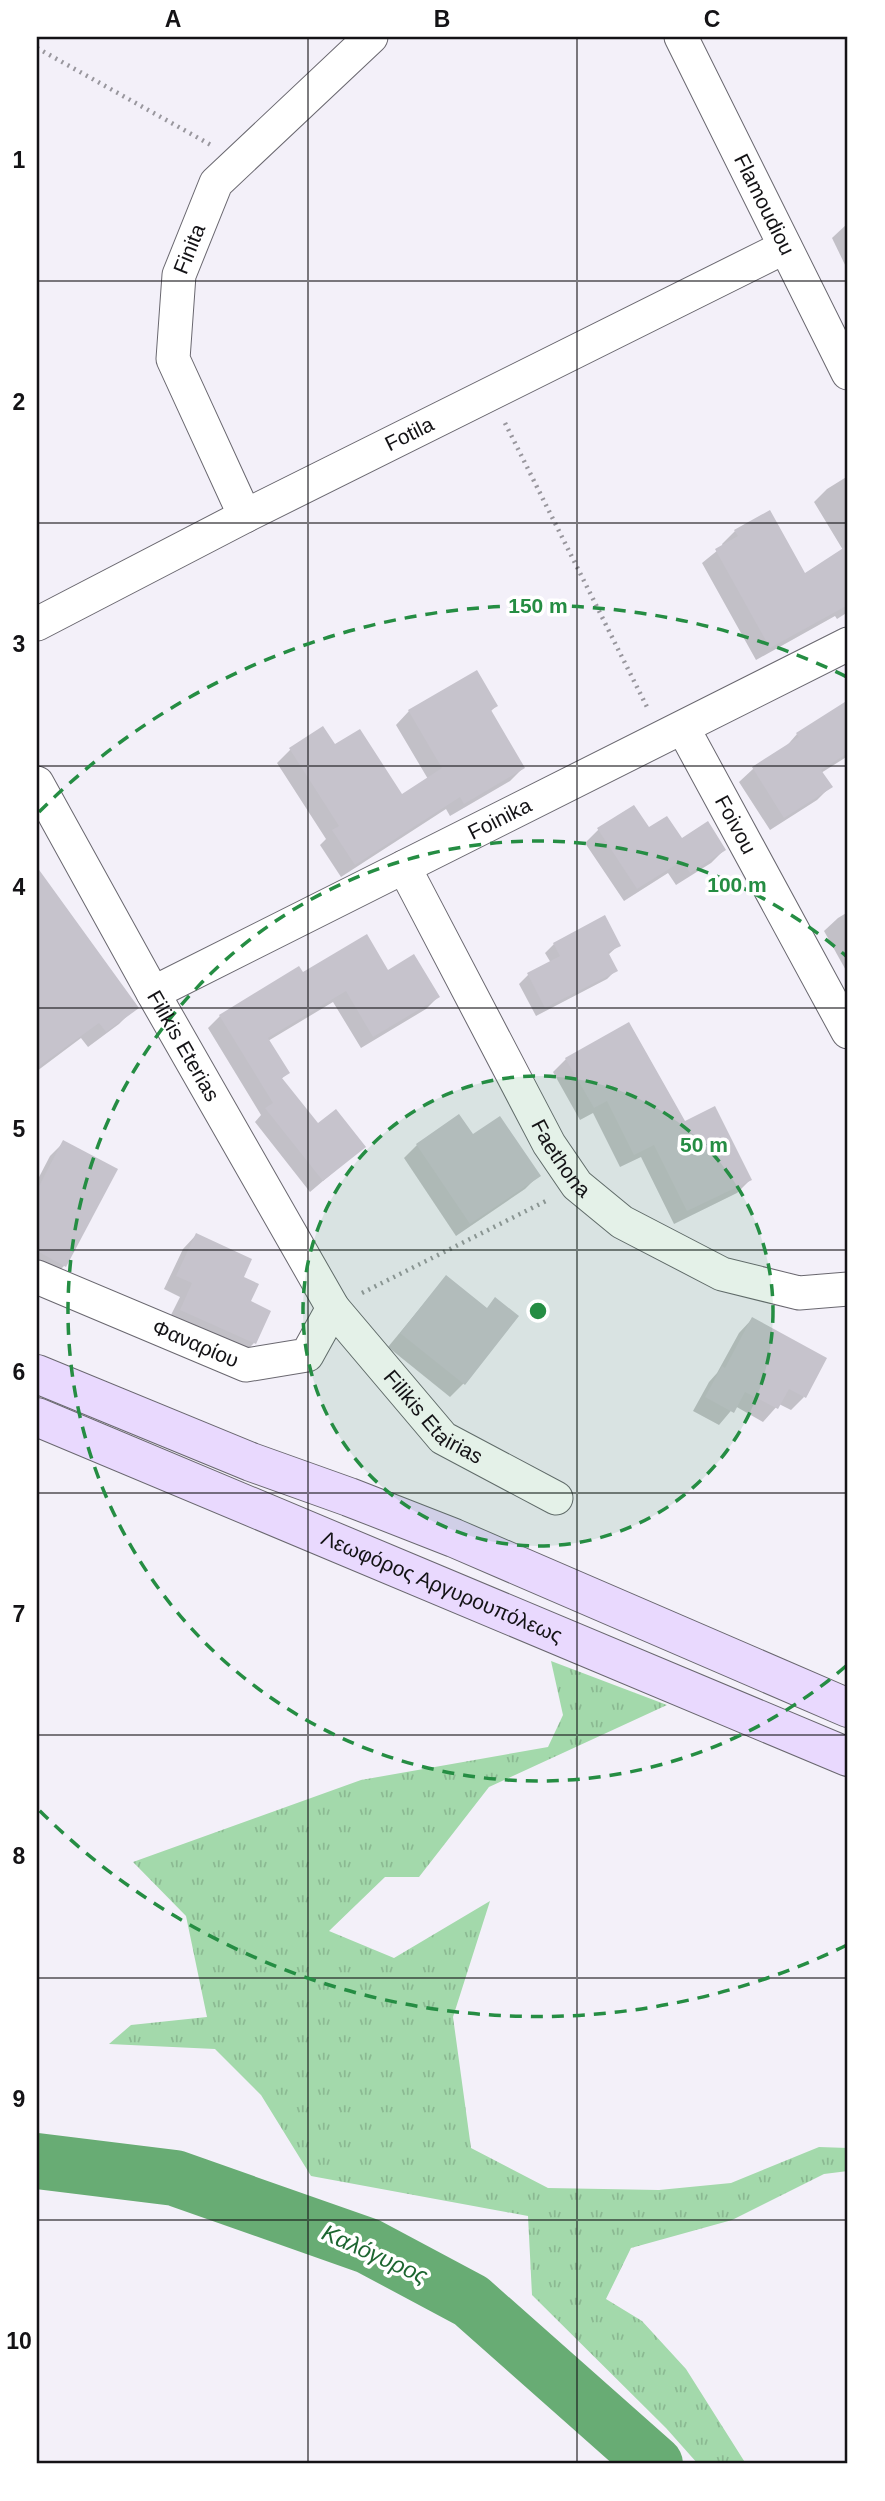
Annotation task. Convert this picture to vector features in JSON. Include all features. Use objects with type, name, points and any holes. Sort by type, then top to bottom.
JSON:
[{"type":"main road","points":[[37,1374],[251,1462],[454,1538],[848,1707]]},
{"type":"main road","name":"Λεωφόρος Αργυρουπόλεως","points":[[37,1417],[848,1757]]},
{"type":"street","name":"Finita","points":[[245,516],[173,359],[179,275],[216,183],[372,37]]},
{"type":"street","name":"Flamoudiou","points":[[681,37],[848,373]]},
{"type":"street","name":"Fotila","points":[[37,624],[245,516],[785,247]]},
{"type":"street","name":"Foinika","points":[[153,993],[848,644]]},
{"type":"street","name":"Foivou","points":[[672,733],[848,1032]]},
{"type":"street","name":"Filikis Eterias","points":[[37,783],[153,993],[334,1308]]},
{"type":"street","name":"Faethona","points":[[404,867],[549,1144],[577,1185],[622,1222],[722,1274],[799,1293],[848,1289]]},
{"type":"street","name":"Φαναρίου","points":[[37,1277],[246,1365],[307,1355],[334,1308]]},
{"type":"street","name":"Filikis Etairias","points":[[334,1308],[443,1438],[556,1498]]},
{"type":"path","points":[[37,48],[240,160]]},
{"type":"path","points":[[490,394],[672,733]]},
{"type":"path","points":[[334,1308],[577,1185]]},
{"type":"green space","points":[[551,1661],[667,1705],[489,1787],[419,1877],[385,1877],[329,1931],[394,1958],[490,1901],[453,2017],[471,2148],[548,2188],[659,2190],[731,2183],[819,2147],[848,2148],[848,2171],[824,2174],[732,2220],[631,2248],[606,2299],[642,2321],[686,2369],[746,2464],[698,2464],[666,2428],[532,2295],[528,2216],[311,2176],[261,2095],[215,2049],[109,2044],[131,2025],[207,2017],[186,1916],[133,1862],[361,1780],[548,1747],[563,1715]]},
{"type":"building","points":[[770,510],[805,573],[848,545],[848,605],[770,648],[715,549],[738,536],[734,530]]},
{"type":"building","points":[[477,670],[498,706],[491,710],[525,768],[464,804],[460,797],[355,865],[332,830],[339,826],[289,748],[323,726],[335,744],[360,729],[402,794],[442,768],[408,710]]},
{"type":"building","points":[[848,700],[848,753],[821,770],[833,787],[784,818],[752,767],[799,737],[796,733]]},
{"type":"building","points":[[634,805],[649,827],[667,816],[682,838],[708,821],[726,850],[690,873],[682,861],[637,889],[597,828]]},
{"type":"building","points":[[37,867],[139,1008],[106,1032],[99,1023],[37,1068]]},
{"type":"building","points":[[605,915],[621,946],[608,952],[618,971],[545,1008],[527,973],[560,956],[553,943]]},
{"type":"building","points":[[367,934],[388,970],[414,954],[440,997],[373,1037],[346,991],[268,1038],[290,1073],[282,1078],[318,1123],[336,1109],[366,1147],[323,1181],[265,1108],[273,1103],[219,1015],[299,966],[303,972]]},
{"type":"building","points":[[629,1022],[685,1121],[715,1106],[752,1180],[687,1211],[654,1145],[634,1155],[607,1101],[594,1108],[565,1058]]},
{"type":"building","points":[[459,1114],[473,1134],[500,1116],[541,1176],[470,1224],[416,1144]]},
{"type":"building","points":[[63,1140],[118,1169],[66,1267],[37,1251],[37,1190]]},
{"type":"building","points":[[196,1233],[252,1259],[244,1277],[259,1284],[251,1301],[271,1311],[256,1344],[180,1310],[192,1283],[176,1276]]},
{"type":"building","points":[[446,1275],[487,1308],[495,1297],[519,1316],[465,1385],[400,1333]]},
{"type":"building","points":[[752,1317],[827,1358],[806,1398],[789,1389],[778,1409],[745,1392],[734,1413],[705,1397],[722,1366],[725,1368]]},
{"type":"waterway","name":"Καλόγυρος","points":[[37,2161],[175,2178],[368,2246],[471,2301],[655,2464]]}]
